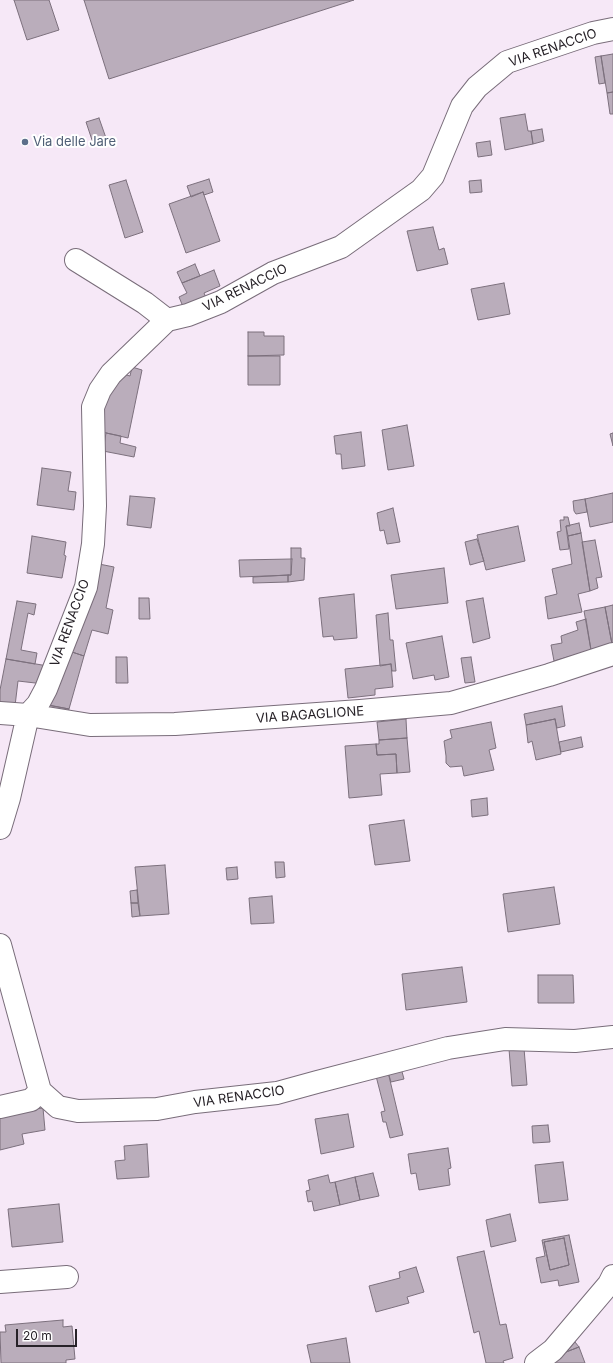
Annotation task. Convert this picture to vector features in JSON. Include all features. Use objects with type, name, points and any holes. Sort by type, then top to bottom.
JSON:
[{"type":"street","name":"VIA RENACCIO","points":[[0,828],[10,798],[28,715],[38,704],[46,689],[86,587],[94,529],[95,438],[93,407],[100,390],[111,374],[167,320],[188,315],[221,302],[273,272],[341,247],[421,190],[432,176],[462,106],[477,87],[507,62],[593,33],[613,29]]},
{"type":"street","points":[[76,260],[145,303],[167,320]]},
{"type":"street","name":"VIA BAGAGLIONE","points":[[0,713],[28,715],[90,725],[175,724],[352,712],[451,703],[549,675],[613,654]]},
{"type":"street","points":[[0,945],[40,1091],[31,1100],[0,1107]]},
{"type":"street","name":"VIA RENACCIO","points":[[40,1091],[58,1107],[78,1111],[158,1109],[194,1102],[277,1093],[448,1048],[505,1039],[575,1042],[613,1037]]},
{"type":"street","points":[[536,1363],[553,1350],[609,1284],[613,1276]]},
{"type":"street","points":[[0,1282],[67,1277]]},
{"type":"building","points":[[14,0],[49,0],[59,30],[27,40]]},
{"type":"building","points":[[84,0],[354,0],[109,79]]},
{"type":"building","points":[[613,54],[613,92],[607,93],[601,56]]},
{"type":"building","points":[[601,56],[605,83],[599,84],[595,57]]},
{"type":"building","points":[[613,92],[613,114],[610,114],[607,93]]},
{"type":"building","points":[[525,114],[528,131],[531,131],[533,144],[505,150],[500,118]]},
{"type":"building","points":[[99,118],[106,138],[93,143],[86,122]]},
{"type":"building","points":[[542,129],[544,141],[533,144],[531,131]]},
{"type":"building","points":[[490,141],[492,155],[478,157],[476,143]]},
{"type":"building","points":[[209,179],[213,192],[204,195],[203,192],[191,197],[187,186]]},
{"type":"building","points":[[126,180],[143,232],[125,238],[109,185]]},
{"type":"building","points":[[481,180],[482,192],[470,193],[469,181]]},
{"type":"building","points":[[203,192],[220,241],[186,253],[169,204]]},
{"type":"building","points":[[433,227],[439,250],[444,248],[448,264],[417,271],[407,231]]},
{"type":"building","points":[[195,264],[200,276],[182,283],[177,272]]},
{"type":"building","points":[[214,270],[220,286],[204,293],[207,300],[184,309],[179,297],[187,293],[182,283]]},
{"type":"building","points":[[504,283],[510,314],[478,320],[471,289]]},
{"type":"building","points":[[248,332],[264,332],[264,336],[284,336],[284,355],[248,356]]},
{"type":"building","points":[[248,356],[280,356],[280,385],[248,385]]},
{"type":"building","points":[[132,367],[142,370],[128,438],[98,431],[103,407],[118,380],[123,374],[130,376]]},
{"type":"building","points":[[407,425],[414,466],[388,470],[382,430]]},
{"type":"building","points":[[361,432],[365,466],[342,469],[341,454],[336,454],[334,436]]},
{"type":"building","points":[[106,433],[121,436],[120,443],[136,447],[134,457],[103,451]]},
{"type":"building","points":[[613,433],[613,446],[610,434]]},
{"type":"building","points":[[42,468],[71,472],[68,491],[76,492],[74,510],[37,505]]},
{"type":"building","points":[[613,493],[613,522],[590,527],[585,499]]},
{"type":"building","points":[[130,496],[155,498],[151,528],[127,525]]},
{"type":"building","points":[[585,499],[587,512],[576,514],[574,511],[573,501]]},
{"type":"building","points":[[393,508],[400,542],[387,544],[384,530],[380,531],[377,513]]},
{"type":"building","points":[[564,517],[568,517],[570,526],[566,526],[569,549],[560,550],[557,532],[561,531],[560,520],[564,520]]},
{"type":"building","points":[[579,523],[581,533],[568,536],[566,526]]},
{"type":"building","points":[[518,526],[525,561],[486,570],[477,535]]},
{"type":"building","points":[[581,533],[590,591],[578,594],[582,612],[548,619],[545,597],[557,594],[552,569],[572,564],[568,536]]},
{"type":"building","points":[[32,536],[66,542],[64,555],[66,556],[62,578],[27,573]]},
{"type":"building","points":[[477,539],[484,561],[470,565],[465,542]]},
{"type":"building","points":[[595,540],[602,577],[596,578],[598,588],[590,591],[582,542]]},
{"type":"building","points":[[291,548],[301,548],[301,558],[305,558],[304,580],[288,582],[288,575],[291,575]]},
{"type":"building","points":[[292,559],[291,575],[240,577],[239,560]]},
{"type":"building","points":[[99,564],[114,567],[106,608],[113,610],[108,634],[92,630],[84,656],[69,651]]},
{"type":"building","points":[[444,568],[448,603],[396,609],[391,575]]},
{"type":"building","points":[[288,575],[288,582],[253,583],[253,577]]},
{"type":"building","points":[[354,594],[357,638],[334,640],[333,636],[323,637],[319,598]]},
{"type":"building","points":[[139,598],[149,598],[150,619],[139,619]]},
{"type":"building","points":[[483,598],[490,638],[473,643],[466,601]]},
{"type":"building","points":[[17,601],[36,604],[34,615],[28,613],[21,650],[37,653],[35,664],[6,659]]},
{"type":"building","points":[[613,605],[613,644],[612,644],[605,607]]},
{"type":"building","points":[[605,607],[612,644],[591,650],[584,611]]},
{"type":"building","points":[[388,613],[390,640],[393,640],[396,671],[392,671],[391,664],[380,666],[376,615]]},
{"type":"building","points":[[586,619],[591,650],[554,661],[551,645],[562,643],[561,636],[578,630],[576,622]]},
{"type":"building","points":[[442,636],[449,677],[435,680],[434,675],[413,679],[406,643]]},
{"type":"building","points":[[69,651],[84,656],[69,709],[48,705]]},
{"type":"building","points":[[116,657],[127,657],[128,683],[116,683]]},
{"type":"building","points":[[471,657],[475,682],[465,683],[461,658]]},
{"type":"building","points":[[6,659],[48,666],[44,684],[18,681],[15,706],[0,704],[0,690]]},
{"type":"building","points":[[391,664],[393,687],[375,689],[375,695],[348,698],[345,669]]},
{"type":"building","points":[[48,705],[69,709],[68,713],[48,708]]},
{"type":"building","points":[[562,706],[565,726],[557,728],[555,719],[526,725],[524,714]]},
{"type":"building","points":[[406,719],[407,738],[379,740],[377,722]]},
{"type":"building","points":[[555,719],[561,754],[536,760],[532,741],[528,743],[526,725]]},
{"type":"building","points":[[491,722],[496,748],[489,750],[494,770],[464,776],[462,766],[450,767],[446,763],[444,741],[452,738],[450,730]]},
{"type":"building","points":[[581,737],[583,747],[561,752],[559,742]]},
{"type":"building","points":[[407,738],[410,772],[397,773],[396,754],[377,755],[376,744],[379,744],[379,740]]},
{"type":"building","points":[[376,744],[377,755],[396,754],[397,773],[380,774],[382,795],[349,798],[345,746]]},
{"type":"building","points":[[487,798],[488,815],[472,817],[471,800]]},
{"type":"building","points":[[404,820],[410,861],[375,865],[369,825]]},
{"type":"building","points":[[275,862],[284,862],[285,877],[276,878]]},
{"type":"building","points":[[165,865],[169,914],[140,916],[135,867]]},
{"type":"building","points":[[237,867],[238,879],[227,880],[226,868]]},
{"type":"building","points":[[554,887],[560,924],[508,932],[503,894]]},
{"type":"building","points":[[137,890],[138,903],[131,903],[130,891]]},
{"type":"building","points":[[272,896],[274,923],[251,924],[249,898]]},
{"type":"building","points":[[131,903],[138,903],[140,916],[132,917]]},
{"type":"building","points":[[462,967],[467,1002],[406,1010],[402,974]]},
{"type":"building","points":[[538,975],[573,975],[574,1003],[538,1003]]},
{"type":"building","points":[[524,1048],[527,1085],[512,1086],[509,1049]]},
{"type":"building","points":[[401,1068],[404,1079],[391,1082],[388,1072]]},
{"type":"building","points":[[388,1072],[403,1135],[390,1138],[386,1122],[383,1122],[381,1112],[385,1111],[376,1076]]},
{"type":"building","points":[[43,1108],[45,1130],[22,1134],[24,1144],[0,1150],[0,1116],[19,1111]]},
{"type":"building","points":[[348,1114],[354,1147],[321,1154],[315,1119]]},
{"type":"building","points":[[548,1125],[550,1142],[533,1143],[532,1126]]},
{"type":"building","points":[[147,1144],[149,1177],[117,1179],[115,1161],[125,1160],[124,1146]]},
{"type":"building","points":[[448,1148],[451,1168],[448,1169],[450,1185],[419,1190],[416,1173],[411,1174],[408,1154]]},
{"type":"building","points":[[563,1162],[568,1200],[539,1203],[535,1165]]},
{"type":"building","points":[[373,1173],[379,1196],[360,1200],[355,1177]]},
{"type":"building","points":[[328,1175],[330,1183],[335,1182],[340,1205],[314,1211],[312,1201],[308,1202],[306,1191],[310,1190],[308,1180]]},
{"type":"building","points":[[355,1177],[360,1200],[340,1205],[335,1182]]},
{"type":"building","points":[[59,1204],[63,1242],[12,1247],[8,1209]]},
{"type":"building","points":[[510,1214],[516,1241],[491,1247],[486,1220]]},
{"type":"building","points":[[569,1235],[579,1282],[559,1286],[558,1280],[541,1283],[536,1258],[545,1256],[542,1240]],"holes":[[[564,1238],[569,1265],[550,1270],[544,1242]]]},
{"type":"building","points":[[564,1238],[569,1265],[550,1270],[544,1242]]},
{"type":"building","points":[[484,1251],[500,1325],[506,1324],[513,1358],[503,1361],[504,1363],[486,1363],[479,1331],[474,1333],[457,1257]]},
{"type":"building","points":[[416,1267],[424,1292],[407,1297],[409,1303],[376,1312],[369,1286],[400,1278],[399,1272]]},
{"type":"building","points":[[63,1320],[63,1327],[72,1326],[75,1359],[66,1360],[66,1363],[1,1363],[0,1332],[6,1332],[5,1325]]},
{"type":"building","points":[[346,1338],[350,1363],[311,1363],[307,1345]]},
{"type":"building","points":[[575,1342],[579,1347],[566,1352]]},
{"type":"building","points":[[579,1347],[585,1363],[551,1363],[566,1352]]},
{"type":"place","name":"Via delle Jare","points":[[25,142]]}]
